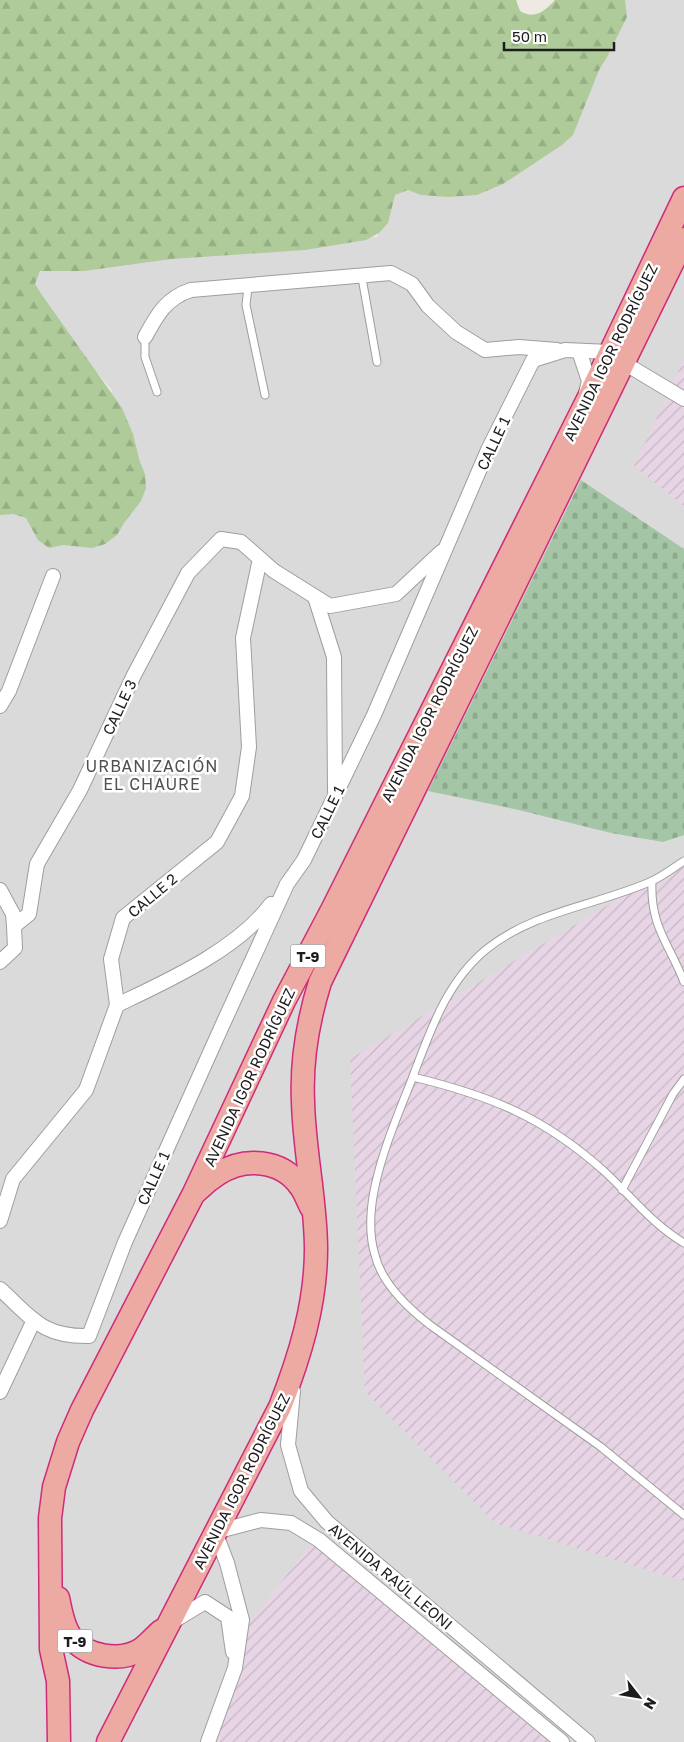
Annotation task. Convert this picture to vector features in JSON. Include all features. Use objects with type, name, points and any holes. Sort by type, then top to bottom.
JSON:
[{"type":"highway","name":"AVENIDA IGOR RODRÍGUEZ","points":[[108,1742],[280,1407],[298,1359],[314,1292],[316,1249],[302,1080],[309,1018],[320,982],[617,357],[684,198]]},
{"type":"highway","name":"AVENIDA IGOR RODRÍGUEZ","points":[[59,1742],[58,1681],[51,1649],[50,1537],[54,1487],[68,1442],[82,1410],[194,1193],[284,1001],[332,910],[582,412],[617,357],[684,239]]},
{"type":"highway","name":"T-9","points":[[194,1193],[218,1173],[237,1165],[269,1163],[287,1172],[300,1186],[313,1212]]},
{"type":"highway","name":"T-9","points":[[50,1537],[63,1619],[72,1639],[96,1654],[109,1657],[125,1656],[141,1650],[168,1625]]},
{"type":"street","points":[[145,337],[160,311],[175,296],[191,290],[362,278],[391,274],[402,277],[412,284],[428,306],[456,332],[485,350],[519,347],[572,351],[589,380],[582,412]]},
{"type":"street","name":"CALLE 1","points":[[34,1320],[41,1327],[66,1337],[89,1336],[125,1242],[287,884],[304,860],[374,715],[488,450],[533,360],[572,351],[617,357]]},
{"type":"street","points":[[617,357],[684,399]]},
{"type":"street","name":"CALLE 3","points":[[14,926],[29,914],[37,864],[80,790],[134,675],[188,572],[221,539],[241,542],[260,559]]},
{"type":"street","points":[[260,559],[274,571],[330,606],[396,594],[446,548]]},
{"type":"street","name":"CALLE 2","points":[[0,1220],[13,1179],[86,1090],[117,1005],[111,959],[123,918],[217,842],[242,796],[249,747],[243,638],[260,559]]},
{"type":"street","points":[[0,706],[9,691],[53,576]]},
{"type":"street","points":[[315,597],[334,657],[335,795]]},
{"type":"street","points":[[117,1005],[186,972],[250,927],[258,921],[287,884]]},
{"type":"street","points":[[0,890],[14,914],[15,948],[0,962]]},
{"type":"street","points":[[0,1190],[13,1179]]},
{"type":"street","points":[[0,1289],[34,1320],[0,1392]]},
{"type":"street","name":"AVENIDA RAÚL LEONI","points":[[298,1359],[288,1445],[301,1490],[327,1522],[588,1742]]},
{"type":"street","name":"AVENIDA RAÚL LEONI","points":[[215,1532],[261,1520],[291,1523],[319,1540],[562,1742]]},
{"type":"street","points":[[208,1742],[235,1668],[242,1620],[227,1564],[215,1532]]},
{"type":"street","points":[[168,1625],[205,1602],[215,1606],[228,1617],[235,1668]]},
{"type":"lane","points":[[362,278],[376,362]]},
{"type":"lane","points":[[248,287],[246,305],[265,394]]},
{"type":"lane","points":[[145,337],[145,358],[157,392]]},
{"type":"lane","points":[[684,862],[652,881],[535,922],[488,948],[461,977],[444,1003],[394,1124],[377,1177],[372,1206],[372,1239],[375,1257],[388,1282],[418,1316],[594,1442],[684,1515]]},
{"type":"lane","points":[[652,881],[651,896],[657,926],[684,982]]},
{"type":"lane","points":[[413,1077],[469,1091],[516,1110],[537,1121],[587,1157],[656,1224],[684,1243]]},
{"type":"lane","points":[[622,1190],[673,1094],[684,1080]]},
{"type":"shaded area","points":[[596,0],[684,0],[684,1742],[0,1742],[0,460],[104,423],[112,390],[25,290],[41,271],[69,264],[377,237],[391,194]]},
{"type":"shaded area","points":[[684,360],[684,506],[634,466]]},
{"type":"shaded area","points":[[684,860],[684,1581],[495,1523],[365,1392],[350,1059]]},
{"type":"shaded area","points":[[315,1539],[549,1742],[208,1742],[246,1627]]},
{"type":"green space","points":[[0,0],[516,0],[520,11],[530,15],[543,11],[555,0],[625,0],[627,17],[599,70],[573,135],[562,145],[503,184],[477,195],[448,197],[421,195],[408,190],[395,195],[388,223],[379,233],[366,240],[305,250],[171,259],[84,271],[40,271],[35,284],[122,408],[133,434],[145,474],[146,488],[141,501],[117,535],[105,544],[92,548],[63,545],[49,548],[38,540],[26,518],[13,514],[0,515]]},
{"type":"green space","points":[[581,480],[684,549],[684,835],[663,842],[611,833],[519,810],[428,791]]},
{"type":"district","name":"URBANIZACIÓN EL CHAURE","points":[[152,775]]}]
